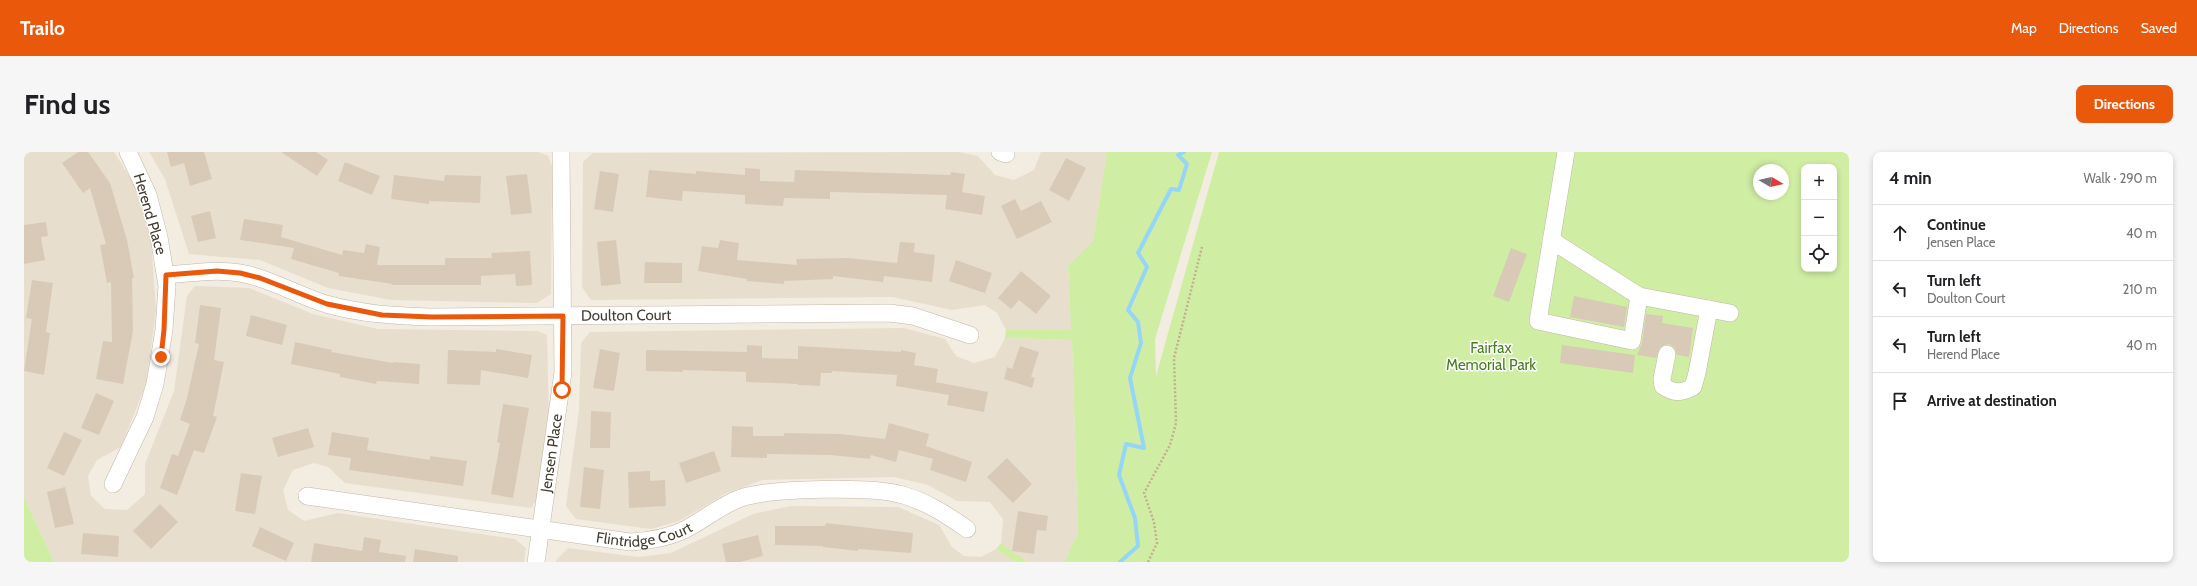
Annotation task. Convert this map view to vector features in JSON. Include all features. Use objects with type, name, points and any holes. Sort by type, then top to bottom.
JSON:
[{"type":"street","name":"Herend Place","points":[[113,484],[145,417],[155,384],[164,330],[166,275],[148,195],[128,152]]},
{"type":"street","name":"Jensen Place","points":[[536,562],[562,390],[563,316],[561,152]]},
{"type":"street","points":[[1566,152],[1538,321],[1632,341],[1639,296]]},
{"type":"street","points":[[1551,240],[1639,296],[1730,313]]},
{"type":"street","name":"Doulton Court","points":[[166,275],[217,271],[240,273],[260,278],[327,304],[382,315],[432,317],[889,313],[913,316],[970,334]]},
{"type":"street","points":[[1667,354],[1662,379],[1664,386],[1672,392],[1682,392],[1693,387],[1709,309]]},
{"type":"street","name":"Flintridge Court","points":[[306,496],[614,542],[644,541],[677,533],[720,508],[756,494],[775,491],[870,490],[891,492],[916,499],[943,512],[967,529]]},
{"type":"path","points":[[1148,562],[1157,543],[1154,522],[1144,493],[1170,445],[1176,423],[1174,358],[1202,247]]},
{"type":"shaded area","points":[[24,152],[114,152],[134,184],[151,239],[156,311],[146,384],[121,447],[97,460],[88,476],[91,496],[105,509],[127,510],[145,494],[145,464],[174,391],[187,296],[195,286],[249,288],[313,314],[378,329],[538,331],[547,335],[549,422],[538,497],[531,508],[345,483],[328,467],[314,463],[293,470],[283,490],[288,510],[304,521],[338,513],[515,539],[526,548],[524,562],[54,562],[24,497]]},
{"type":"shaded area","points":[[149,152],[538,152],[548,156],[552,166],[551,294],[537,303],[391,300],[328,288],[260,260],[189,254],[165,179]]},
{"type":"shaded area","points":[[959,152],[978,156],[995,175],[1014,180],[1034,170],[1041,152],[1107,152],[1093,241],[1068,265],[1071,330],[1006,330],[997,313],[985,305],[952,310],[892,297],[591,300],[582,287],[583,162],[593,153]]},
{"type":"shaded area","points":[[904,328],[945,339],[956,356],[974,363],[995,357],[1005,338],[1072,340],[1078,533],[1064,562],[1028,562],[1001,543],[1003,519],[990,502],[957,501],[928,485],[894,477],[762,480],[725,494],[679,521],[651,529],[576,519],[566,506],[579,410],[581,343],[590,332]]},
{"type":"shaded area","points":[[791,506],[898,507],[939,525],[952,547],[964,556],[981,557],[996,549],[1015,562],[556,562],[568,548],[638,557],[671,553],[753,514]]},
{"type":"green space","name":"Fairfax Memorial Park","points":[[1107,152],[1212,152],[1155,339],[1156,376],[1219,152],[1849,152],[1849,562],[1064,562],[1078,533],[1072,340],[1005,338],[1006,330],[1071,330],[1068,265],[1093,241]]},
{"type":"green space","points":[[24,497],[54,562],[24,562]]},
{"type":"green space","points":[[1001,543],[1028,562],[1015,562],[996,549]]},
{"type":"building","points":[[78,152],[88,152],[110,183],[127,240],[134,278],[132,278],[133,331],[123,384],[96,379],[103,341],[112,342],[111,282],[107,283],[100,245],[106,244],[90,188],[83,193],[62,163]]},
{"type":"building","points":[[167,152],[204,152],[212,179],[190,186],[184,163],[171,167]]},
{"type":"building","points":[[281,152],[316,152],[328,160],[317,176]]},
{"type":"building","points":[[1066,158],[1086,168],[1069,201],[1049,190]]},
{"type":"building","points":[[345,162],[380,176],[372,195],[338,181]]},
{"type":"building","points":[[745,168],[760,169],[760,181],[794,182],[795,170],[950,175],[951,172],[965,174],[962,192],[985,196],[982,215],[945,209],[947,195],[830,192],[830,199],[784,198],[783,206],[745,204],[745,195],[683,191],[682,201],[646,197],[649,170],[696,174],[696,171],[745,175]]},
{"type":"building","points":[[600,171],[619,174],[613,212],[594,209]]},
{"type":"building","points":[[527,174],[532,213],[511,215],[506,176]]},
{"type":"building","points":[[394,175],[444,181],[445,175],[481,176],[480,203],[429,201],[429,204],[391,199]]},
{"type":"building","points":[[1015,199],[1021,211],[1041,201],[1052,222],[1017,239],[1001,206]]},
{"type":"building","points":[[210,211],[216,238],[198,242],[191,216]]},
{"type":"building","points":[[244,219],[283,225],[281,237],[342,255],[343,250],[364,253],[366,244],[380,247],[377,265],[445,265],[445,258],[492,258],[491,253],[530,251],[532,285],[516,286],[515,274],[481,276],[481,285],[392,285],[339,276],[339,273],[291,259],[294,248],[240,240]]},
{"type":"building","points":[[46,222],[48,236],[41,237],[45,260],[24,264],[24,225]]},
{"type":"building","points":[[616,240],[621,284],[601,286],[597,242]]},
{"type":"building","points":[[720,240],[739,243],[737,260],[797,265],[796,259],[847,258],[897,263],[900,242],[915,243],[914,252],[935,255],[932,282],[884,276],[883,282],[833,276],[833,279],[784,281],[784,284],[747,281],[747,279],[698,271],[702,246],[718,248]]},
{"type":"building","points":[[1511,248],[1527,254],[1509,302],[1493,296]]},
{"type":"building","points":[[956,260],[992,273],[985,293],[949,281]]},
{"type":"building","points":[[645,262],[682,263],[682,283],[644,283]]},
{"type":"building","points":[[1021,271],[1051,296],[1036,314],[1019,300],[1011,309],[998,298]]},
{"type":"building","points":[[32,280],[53,283],[46,332],[50,333],[44,375],[24,371],[32,319],[26,318]]},
{"type":"building","points":[[1574,296],[1627,307],[1624,327],[1570,317]]},
{"type":"building","points":[[200,305],[221,308],[214,360],[224,362],[213,416],[217,417],[204,453],[194,450],[177,495],[160,488],[172,454],[178,456],[190,424],[180,420],[187,398],[199,344],[195,343]]},
{"type":"building","points":[[1646,314],[1663,316],[1662,323],[1693,328],[1689,357],[1677,355],[1674,347],[1669,344],[1660,347],[1656,358],[1637,355],[1642,343]]},
{"type":"building","points":[[251,315],[287,325],[282,345],[246,336]]},
{"type":"building","points":[[295,342],[332,350],[331,352],[393,363],[420,364],[419,384],[377,381],[376,384],[340,377],[340,374],[291,364]]},
{"type":"building","points":[[747,345],[762,346],[762,358],[798,359],[798,346],[901,352],[901,350],[916,353],[914,365],[938,369],[936,382],[988,392],[984,412],[947,405],[949,395],[896,386],[897,375],[832,371],[832,373],[821,373],[820,386],[746,382],[746,372],[683,370],[683,372],[646,371],[646,350],[747,352]]},
{"type":"building","points":[[1562,345],[1635,355],[1633,373],[1560,363]]},
{"type":"building","points":[[1020,346],[1039,352],[1031,377],[1035,378],[1032,388],[1004,379],[1007,367],[1012,369]]},
{"type":"building","points":[[496,349],[532,355],[528,378],[481,370],[480,385],[447,384],[448,350],[496,352]]},
{"type":"building","points":[[600,349],[620,353],[614,391],[593,388]]},
{"type":"building","points":[[96,393],[114,401],[99,435],[81,428]]},
{"type":"building","points":[[503,404],[529,408],[513,498],[491,494],[500,443],[497,442]]},
{"type":"building","points":[[591,411],[611,412],[610,448],[590,448]]},
{"type":"building","points":[[889,423],[929,434],[926,446],[972,462],[966,482],[930,470],[933,459],[899,450],[896,462],[871,455],[870,459],[830,455],[767,454],[767,458],[731,457],[732,426],[753,427],[753,436],[784,436],[784,433],[840,434],[885,439]]},
{"type":"building","points":[[308,428],[314,447],[278,457],[272,438]]},
{"type":"building","points":[[64,432],[82,440],[64,476],[47,468]]},
{"type":"building","points":[[332,432],[369,438],[367,450],[430,460],[430,456],[467,461],[463,486],[349,470],[351,458],[328,455]]},
{"type":"building","points":[[714,451],[721,471],[686,483],[679,463]]},
{"type":"building","points":[[1007,458],[1032,484],[1013,503],[987,477]]},
{"type":"building","points":[[584,467],[604,470],[600,509],[580,507]]},
{"type":"building","points":[[650,471],[650,481],[665,480],[666,506],[629,508],[628,472]]},
{"type":"building","points":[[241,473],[262,476],[255,514],[235,511]]},
{"type":"building","points":[[65,487],[74,524],[55,528],[47,492]]},
{"type":"building","points":[[160,504],[178,522],[151,549],[133,531]]},
{"type":"building","points":[[1018,511],[1048,516],[1046,531],[1037,530],[1034,554],[1012,551]]},
{"type":"building","points":[[826,523],[913,533],[911,553],[858,549],[858,551],[823,546],[775,545],[775,526],[825,526]]},
{"type":"building","points":[[260,527],[294,543],[286,561],[252,546]]},
{"type":"building","points":[[83,533],[119,536],[118,557],[81,554]]},
{"type":"building","points":[[758,535],[763,556],[740,562],[726,562],[722,544]]},
{"type":"building","points":[[364,537],[381,540],[379,552],[406,556],[405,562],[311,562],[314,543],[362,551]]},
{"type":"building","points":[[415,549],[458,556],[458,562],[413,562]]},
{"type":"waterway","points":[[1120,562],[1138,546],[1135,518],[1119,475],[1126,444],[1144,448],[1130,378],[1141,343],[1138,322],[1128,310],[1147,267],[1138,253],[1171,189],[1179,190],[1187,164],[1178,155],[1184,152]]},
{"type":"route","points":[[161,357],[167,286],[166,275],[217,271],[240,273],[260,278],[298,295],[327,304],[382,315],[432,317],[563,316],[562,390]]}]
